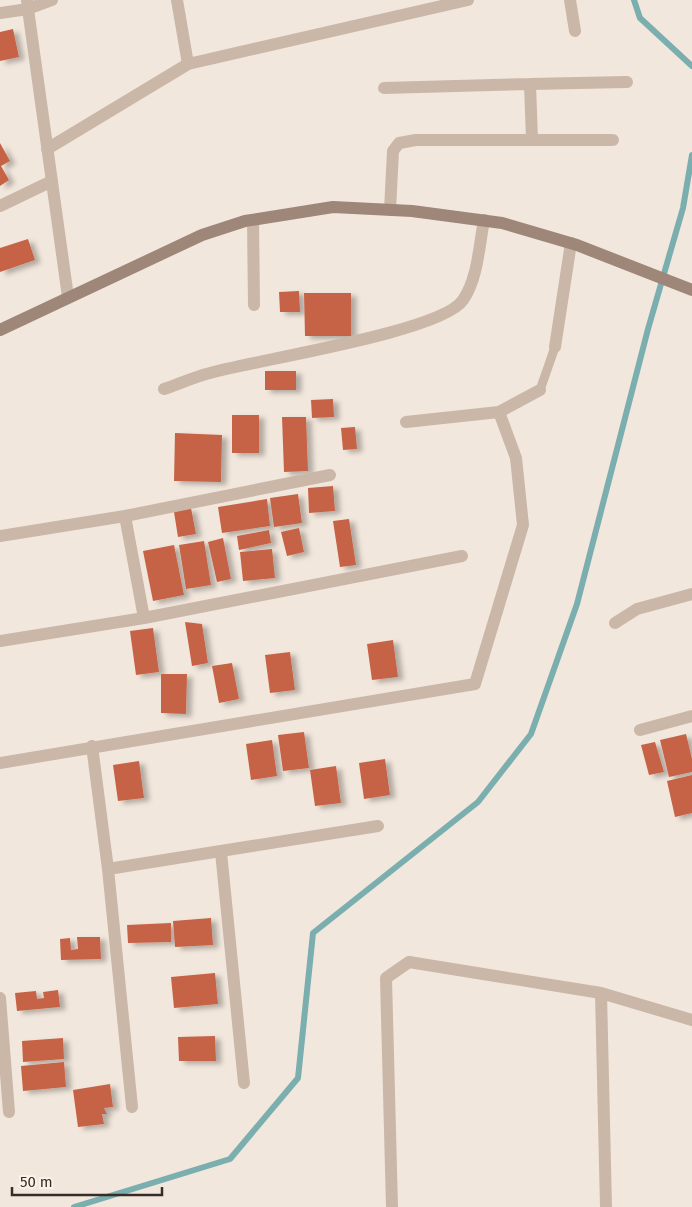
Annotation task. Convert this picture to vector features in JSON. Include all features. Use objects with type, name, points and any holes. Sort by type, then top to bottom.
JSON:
[{"type":"street","points":[[0,13],[52,0]]},
{"type":"street","points":[[177,0],[188,64]]},
{"type":"street","points":[[47,150],[188,64],[468,0]]},
{"type":"street","points":[[570,0],[575,31]]},
{"type":"street","points":[[27,5],[68,297]]},
{"type":"street","points":[[384,88],[627,82]]},
{"type":"street","points":[[530,84],[532,140]]},
{"type":"street","points":[[390,210],[393,151],[399,143],[416,140],[614,140]]},
{"type":"street","points":[[0,206],[52,181]]},
{"type":"street","points":[[0,330],[202,234],[254,220],[333,208],[390,210],[502,223],[571,243],[690,289]]},
{"type":"street","points":[[254,220],[254,305]]},
{"type":"street","points":[[164,389],[210,373],[370,338],[438,317],[462,302],[472,284],[484,220]]},
{"type":"street","points":[[555,347],[571,243]]},
{"type":"street","points":[[406,422],[500,412],[540,390]]},
{"type":"street","points":[[0,763],[92,746],[475,684],[522,525],[516,458],[500,412]]},
{"type":"street","points":[[0,536],[125,516],[330,474]]},
{"type":"street","points":[[125,516],[144,618]]},
{"type":"street","points":[[0,641],[144,618],[462,556]]},
{"type":"street","points":[[615,623],[637,609],[692,594]]},
{"type":"street","points":[[640,730],[692,716]]},
{"type":"street","points":[[92,746],[108,869],[132,1107]]},
{"type":"street","points":[[108,869],[378,826]]},
{"type":"street","points":[[221,852],[244,1083]]},
{"type":"street","points":[[392,1207],[386,978],[409,962],[601,993],[692,1020]]},
{"type":"street","points":[[601,993],[606,1207]]},
{"type":"street","points":[[0,998],[9,1112]]},
{"type":"lane","points":[[540,390],[555,347]]},
{"type":"building","points":[[13,29],[19,57],[0,61],[0,32]]},
{"type":"building","points":[[0,143],[10,161],[1,166],[9,180],[0,186]]},
{"type":"building","points":[[28,239],[35,260],[0,272],[0,248]]},
{"type":"building","points":[[299,291],[300,312],[280,312],[279,292]]},
{"type":"building","points":[[304,293],[351,293],[351,336],[305,336]]},
{"type":"building","points":[[265,371],[296,371],[296,390],[265,390]]},
{"type":"building","points":[[333,399],[334,417],[312,418],[311,400]]},
{"type":"building","points":[[232,415],[259,415],[259,453],[232,453]]},
{"type":"building","points":[[282,417],[306,417],[308,471],[284,472]]},
{"type":"building","points":[[355,427],[357,449],[343,450],[341,428]]},
{"type":"building","points":[[175,433],[222,435],[221,482],[174,481]]},
{"type":"building","points":[[333,486],[335,511],[309,513],[308,488]]},
{"type":"building","points":[[298,494],[302,523],[274,527],[270,498]]},
{"type":"building","points":[[267,499],[270,526],[222,533],[218,507]]},
{"type":"building","points":[[191,508],[196,534],[178,537],[174,512]]},
{"type":"building","points":[[349,519],[356,565],[340,567],[333,521]]},
{"type":"building","points":[[299,528],[304,552],[287,556],[281,532]]},
{"type":"building","points":[[269,530],[271,543],[239,550],[237,536]]},
{"type":"building","points":[[223,538],[231,579],[217,582],[208,542]]},
{"type":"building","points":[[204,541],[211,585],[186,589],[179,545]]},
{"type":"building","points":[[174,545],[184,595],[153,601],[143,551]]},
{"type":"building","points":[[272,549],[275,578],[243,581],[240,552]]},
{"type":"building","points":[[185,622],[202,624],[208,663],[192,666]]},
{"type":"building","points":[[153,628],[159,672],[136,675],[130,631]]},
{"type":"building","points":[[393,640],[398,677],[372,680],[367,644]]},
{"type":"building","points":[[290,652],[295,690],[270,693],[265,655]]},
{"type":"building","points":[[232,663],[239,699],[219,703],[212,666]]},
{"type":"building","points":[[161,674],[187,674],[186,714],[161,713]]},
{"type":"building","points":[[304,732],[309,768],[283,771],[278,735]]},
{"type":"building","points":[[686,734],[692,759],[692,772],[669,777],[660,740]]},
{"type":"building","points":[[272,740],[277,776],[251,780],[246,744]]},
{"type":"building","points":[[655,742],[664,772],[649,775],[641,745]]},
{"type":"building","points":[[385,759],[390,795],[364,799],[359,763]]},
{"type":"building","points":[[139,761],[144,798],[118,801],[113,765]]},
{"type":"building","points":[[336,766],[341,803],[315,806],[310,770]]},
{"type":"building","points":[[692,775],[692,813],[675,817],[667,781]]},
{"type":"building","points":[[211,918],[213,945],[175,947],[173,921]]},
{"type":"building","points":[[171,923],[171,942],[128,943],[127,925]]},
{"type":"building","points":[[77,937],[100,937],[101,959],[61,960],[60,939],[70,938],[71,950],[78,949]]},
{"type":"building","points":[[215,973],[218,1004],[174,1008],[171,977]]},
{"type":"building","points":[[58,990],[60,1007],[17,1011],[15,993],[36,991],[37,999],[44,998],[43,992]]},
{"type":"building","points":[[215,1036],[216,1061],[179,1061],[178,1037]]},
{"type":"building","points":[[63,1038],[64,1059],[23,1062],[22,1041]]},
{"type":"building","points":[[64,1062],[66,1087],[23,1091],[21,1066]]},
{"type":"building","points":[[110,1084],[113,1107],[104,1108],[107,1114],[102,1114],[104,1124],[78,1127],[73,1090]]},
{"type":"waterway","points":[[634,0],[640,18],[692,66]]},
{"type":"waterway","points":[[74,1207],[230,1159],[298,1078],[313,933],[478,802],[531,734],[577,604],[648,329],[683,208],[692,155]]}]
